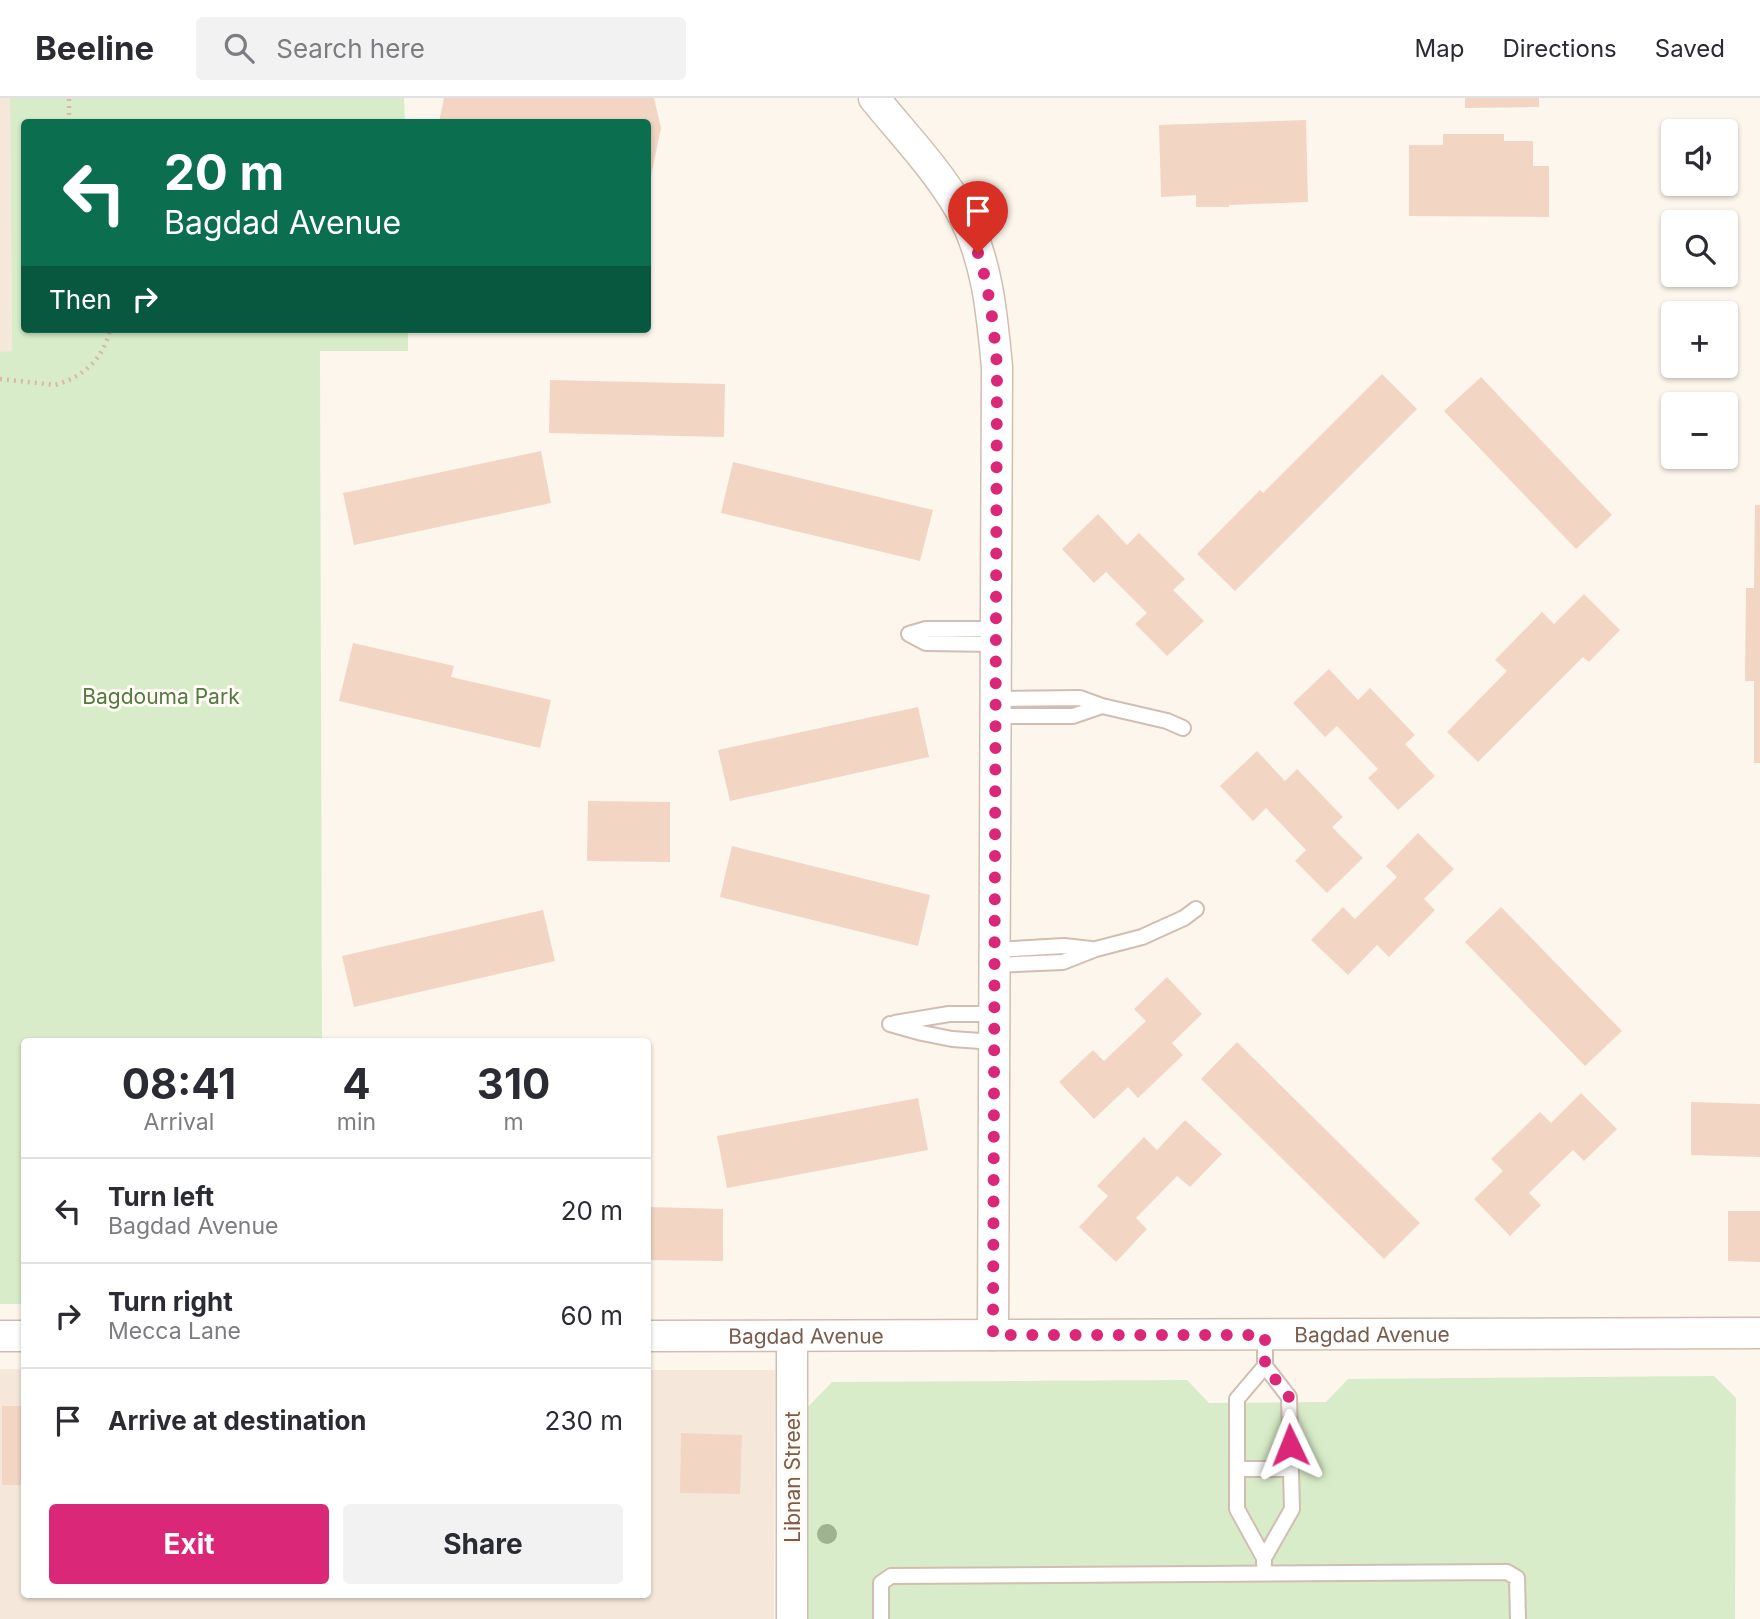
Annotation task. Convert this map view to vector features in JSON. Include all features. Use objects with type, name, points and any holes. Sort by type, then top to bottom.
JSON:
[{"type":"street","points":[[874,98],[950,193],[961,211],[984,269],[992,310],[997,366],[993,1335]]},
{"type":"street","name":"Bagdad Avenue","points":[[651,1336],[1760,1333]]},
{"type":"street","points":[[0,1336],[21,1336]]},
{"type":"street","name":"Libnan Street","points":[[792,1336],[792,1619]]},
{"type":"lane","points":[[926,629],[996,636],[926,643],[909,634],[926,629]]},
{"type":"lane","points":[[996,707],[1073,716],[1102,706],[1183,728]]},
{"type":"lane","points":[[995,958],[1063,962],[1096,949],[1142,937],[1184,918],[1196,909]]},
{"type":"lane","points":[[949,1013],[995,1028],[952,1039],[890,1024],[949,1013]]},
{"type":"lane","points":[[1264,1558],[1292,1509],[1289,1397],[1265,1366],[1265,1335]]},
{"type":"lane","points":[[1264,1574],[1264,1558],[1237,1508],[1237,1399],[1265,1366]]},
{"type":"lane","points":[[1237,1469],[1290,1469]]},
{"type":"lane","points":[[881,1619],[881,1583],[891,1576],[1507,1572],[1517,1578],[1518,1619]]},
{"type":"path","points":[[69,98],[69,119]]},
{"type":"path","points":[[0,379],[55,385],[62,383],[94,364],[106,344],[109,333]]},
{"type":"shaded area","points":[[0,98],[10,98],[12,352],[0,352]]},
{"type":"shaded area","points":[[0,1369],[21,1369],[21,1598],[651,1598],[651,1370],[775,1370],[774,1619],[0,1619]]},
{"type":"green space","name":"Bagdouma Park","points":[[10,98],[404,98],[405,119],[21,119],[21,333],[408,333],[408,351],[320,351],[322,1038],[21,1038],[21,1304],[0,1304],[0,352],[12,351]]},
{"type":"green space","points":[[1714,1376],[1736,1398],[1735,1619],[803,1619],[804,1411],[832,1382],[1187,1380],[1209,1403],[1326,1402],[1348,1379]]},
{"type":"building","points":[[444,98],[654,98],[661,128],[651,176],[651,119],[440,119]]},
{"type":"building","points":[[1465,98],[1539,98],[1539,107],[1465,108]]},
{"type":"building","points":[[1306,120],[1308,202],[1196,207],[1196,195],[1161,197],[1159,125]]},
{"type":"building","points":[[1443,134],[1504,134],[1504,141],[1533,141],[1533,166],[1549,166],[1549,217],[1409,216],[1409,145],[1443,145]]},
{"type":"building","points":[[1382,374],[1417,409],[1235,591],[1197,554],[1260,490],[1263,493]]},
{"type":"building","points":[[1481,377],[1612,515],[1576,549],[1444,411]]},
{"type":"building","points":[[550,380],[725,384],[724,437],[549,433]]},
{"type":"building","points":[[541,451],[551,503],[354,545],[343,493]]},
{"type":"building","points":[[733,462],[933,510],[920,561],[721,513]]},
{"type":"building","points":[[1755,505],[1760,505],[1760,763],[1754,763],[1754,681],[1745,681],[1746,588],[1754,588]]},
{"type":"building","points":[[1098,514],[1127,545],[1139,533],[1185,579],[1173,590],[1204,621],[1167,656],[1135,624],[1147,613],[1106,572],[1094,583],[1062,549]]},
{"type":"building","points":[[1584,594],[1620,630],[1589,662],[1583,657],[1478,762],[1447,732],[1507,671],[1495,660],[1542,612],[1554,624]]},
{"type":"building","points":[[353,643],[454,666],[451,677],[551,700],[540,748],[339,701]]},
{"type":"building","points":[[1329,669],[1358,700],[1370,688],[1415,735],[1405,744],[1435,776],[1398,810],[1368,778],[1378,769],[1337,726],[1325,737],[1293,703]]},
{"type":"building","points":[[918,707],[929,757],[730,801],[718,750]]},
{"type":"building","points":[[1257,751],[1285,781],[1297,769],[1343,817],[1332,827],[1363,858],[1327,893],[1295,861],[1306,850],[1266,808],[1253,821],[1220,786]]},
{"type":"building","points":[[588,801],[670,802],[670,862],[587,861]]},
{"type":"building","points":[[1418,833],[1454,869],[1424,899],[1435,910],[1389,957],[1377,945],[1348,975],[1311,940],[1343,907],[1355,919],[1397,877],[1386,866]]},
{"type":"building","points":[[732,846],[930,895],[918,946],[720,897]]},
{"type":"building","points":[[1501,907],[1622,1031],[1585,1066],[1465,942]]},
{"type":"building","points":[[543,910],[555,961],[354,1007],[342,956]]},
{"type":"building","points":[[1167,977],[1202,1014],[1172,1043],[1183,1055],[1138,1098],[1128,1087],[1094,1119],[1059,1082],[1093,1050],[1104,1061],[1146,1021],[1134,1009]]},
{"type":"building","points":[[1237,1042],[1420,1223],[1384,1259],[1201,1079]]},
{"type":"building","points":[[1581,1093],[1617,1129],[1584,1161],[1573,1150],[1529,1193],[1541,1205],[1510,1236],[1474,1199],[1503,1171],[1491,1159],[1540,1112],[1551,1123]]},
{"type":"building","points":[[918,1098],[928,1150],[727,1188],[717,1136]]},
{"type":"building","points":[[1691,1102],[1760,1104],[1760,1157],[1691,1155]]},
{"type":"building","points":[[1185,1120],[1222,1154],[1190,1187],[1177,1176],[1136,1218],[1147,1229],[1116,1262],[1079,1227],[1108,1196],[1097,1186],[1144,1137],[1157,1150]]},
{"type":"building","points":[[651,1207],[723,1209],[723,1261],[651,1260]]},
{"type":"building","points":[[1728,1211],[1760,1211],[1760,1262],[1728,1261]]},
{"type":"building","points":[[2,1406],[21,1406],[21,1485],[2,1485]]},
{"type":"building","points":[[681,1433],[742,1435],[740,1494],[680,1493]]},
{"type":"route","points":[[978,253],[992,310],[997,366],[993,1335],[1265,1335],[1265,1366],[1289,1397],[1290,1445]]}]
